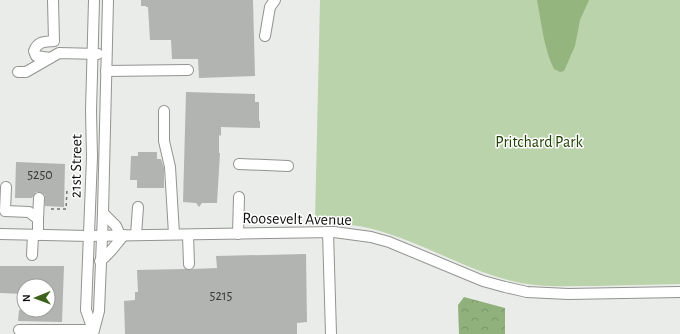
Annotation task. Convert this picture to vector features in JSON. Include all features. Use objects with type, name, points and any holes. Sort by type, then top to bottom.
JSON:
[{"type":"street","points":[[50,58],[36,56],[34,51],[40,42],[54,41],[53,0]]},
{"type":"street","name":"21st Street","points":[[93,332],[86,310],[92,157],[91,111],[94,0]]},
{"type":"street","name":"21st Street","points":[[93,332],[99,311],[108,0]]},
{"type":"street","points":[[265,36],[270,6],[275,0]]},
{"type":"street","points":[[18,72],[26,72],[60,53],[106,53]]},
{"type":"street","points":[[106,71],[188,70]]},
{"type":"street","points":[[164,111],[164,141],[170,167],[174,234]]},
{"type":"street","points":[[239,164],[288,166]]},
{"type":"street","points":[[6,187],[5,211],[29,212],[38,219]]},
{"type":"street","points":[[238,234],[239,197]]},
{"type":"street","points":[[32,255],[38,219],[39,198]]},
{"type":"street","points":[[136,235],[138,207]]},
{"type":"street","points":[[100,261],[108,255],[112,247],[122,235],[116,226],[103,213]]},
{"type":"street","points":[[328,232],[331,334]]},
{"type":"street","name":"Roosevelt Avenue","points":[[0,234],[89,236],[328,232],[353,234],[390,242],[483,281],[527,292],[568,294],[680,292]]},
{"type":"street","points":[[188,235],[189,264]]},
{"type":"street","points":[[19,330],[93,332]]},
{"type":"path","points":[[51,209],[66,209],[67,190],[65,190]]},
{"type":"green space","name":"Pritchard Park","points":[[320,0],[680,0],[680,284],[562,286],[519,283],[477,270],[402,238],[377,230],[351,225],[315,222]]},
{"type":"green space","points":[[464,297],[505,308],[505,334],[459,334],[458,305]]},
{"type":"shaded area","points":[[537,0],[589,0],[580,20],[575,46],[564,71],[560,72],[554,69],[543,35]]},
{"type":"building","points":[[141,0],[253,0],[255,76],[199,78],[198,59],[172,59],[171,40],[150,40],[148,7],[141,6]]},
{"type":"building","points":[[186,92],[255,94],[255,102],[259,102],[260,128],[221,127],[221,136],[219,135],[220,153],[217,203],[202,203],[199,207],[196,203],[183,202]]},
{"type":"building","points":[[138,152],[157,152],[157,159],[161,159],[164,168],[164,188],[137,188],[137,180],[130,180],[131,156],[138,156]]},
{"type":"building","points":[[16,162],[65,164],[64,207],[45,206],[45,195],[40,192],[36,192],[32,198],[15,198]]},
{"type":"building","points":[[306,254],[307,322],[297,323],[297,334],[125,334],[124,301],[135,300],[135,292],[138,292],[137,270],[189,270],[217,268],[216,256]]},
{"type":"building","points":[[0,266],[64,266],[62,322],[18,321],[18,318],[56,318],[56,278],[16,278],[16,294],[0,293]]}]
